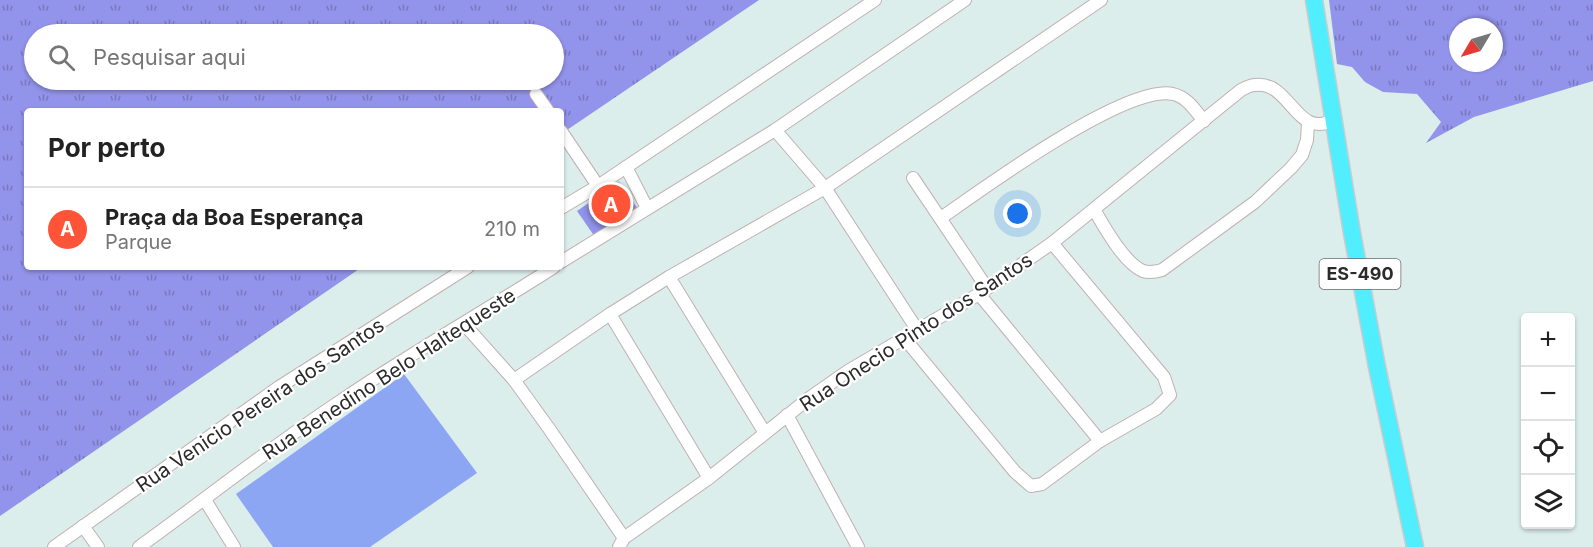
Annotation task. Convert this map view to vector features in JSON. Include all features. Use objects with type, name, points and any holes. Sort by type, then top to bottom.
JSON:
[{"type":"main road","name":"ES-490","points":[[1314,0],[1352,233],[1415,547]]},
{"type":"street","points":[[564,206],[598,186],[875,0]]},
{"type":"street","points":[[564,260],[776,130],[965,0]]},
{"type":"street","points":[[514,380],[610,314],[669,277],[825,188],[1101,0]]},
{"type":"street","name":"Rua Onecio Pinto dos Santos","points":[[464,324],[514,380],[550,430],[621,542],[709,478],[787,415],[848,371],[983,291],[1052,243],[1095,211],[1241,90],[1254,85],[1265,85],[1276,92],[1308,123]]},
{"type":"street","points":[[940,218],[1045,147],[1088,122],[1134,101],[1171,93],[1188,101],[1203,121]]},
{"type":"street","points":[[536,94],[546,108]]},
{"type":"street","points":[[1095,211],[1106,230],[1134,265],[1144,271],[1162,270],[1255,202],[1291,168],[1302,155],[1308,123],[1318,125],[1335,118]]},
{"type":"street","points":[[776,130],[825,188],[918,331]]},
{"type":"street","points":[[564,135],[598,186]]},
{"type":"street","points":[[626,167],[647,208]]},
{"type":"street","points":[[913,178],[940,218],[983,291],[1100,441]]},
{"type":"street","points":[[905,339],[1015,472],[1031,486],[1042,484],[1100,441],[1156,409],[1170,395],[1164,377],[1052,243]]},
{"type":"street","name":"Rua Venicio Pereira dos Santos","points":[[54,547],[279,387],[463,270]]},
{"type":"street","name":"Rua Benedino Belo Haltequeste","points":[[139,547],[333,406],[549,270]]},
{"type":"street","points":[[669,277],[765,433]]},
{"type":"street","points":[[610,314],[709,478]]},
{"type":"street","points":[[787,415],[858,547]]},
{"type":"street","points":[[205,500],[234,547]]},
{"type":"street","points":[[83,526],[98,547]]},
{"type":"green space","points":[[0,0],[759,0],[564,132],[564,108],[24,108],[24,270],[358,270],[0,516]]},
{"type":"green space","points":[[1329,0],[1593,0],[1593,81],[1474,117],[1426,143],[1441,122],[1417,94],[1383,92],[1365,82],[1352,67],[1337,64]]},
{"type":"green space","points":[[619,182],[638,209],[595,237],[577,211]]},
{"type":"shaded area","points":[[404,374],[477,473],[370,547],[273,547],[236,494]]},
{"type":"place","name":"Praça da Boa Esperança","points":[[611,204]]}]
